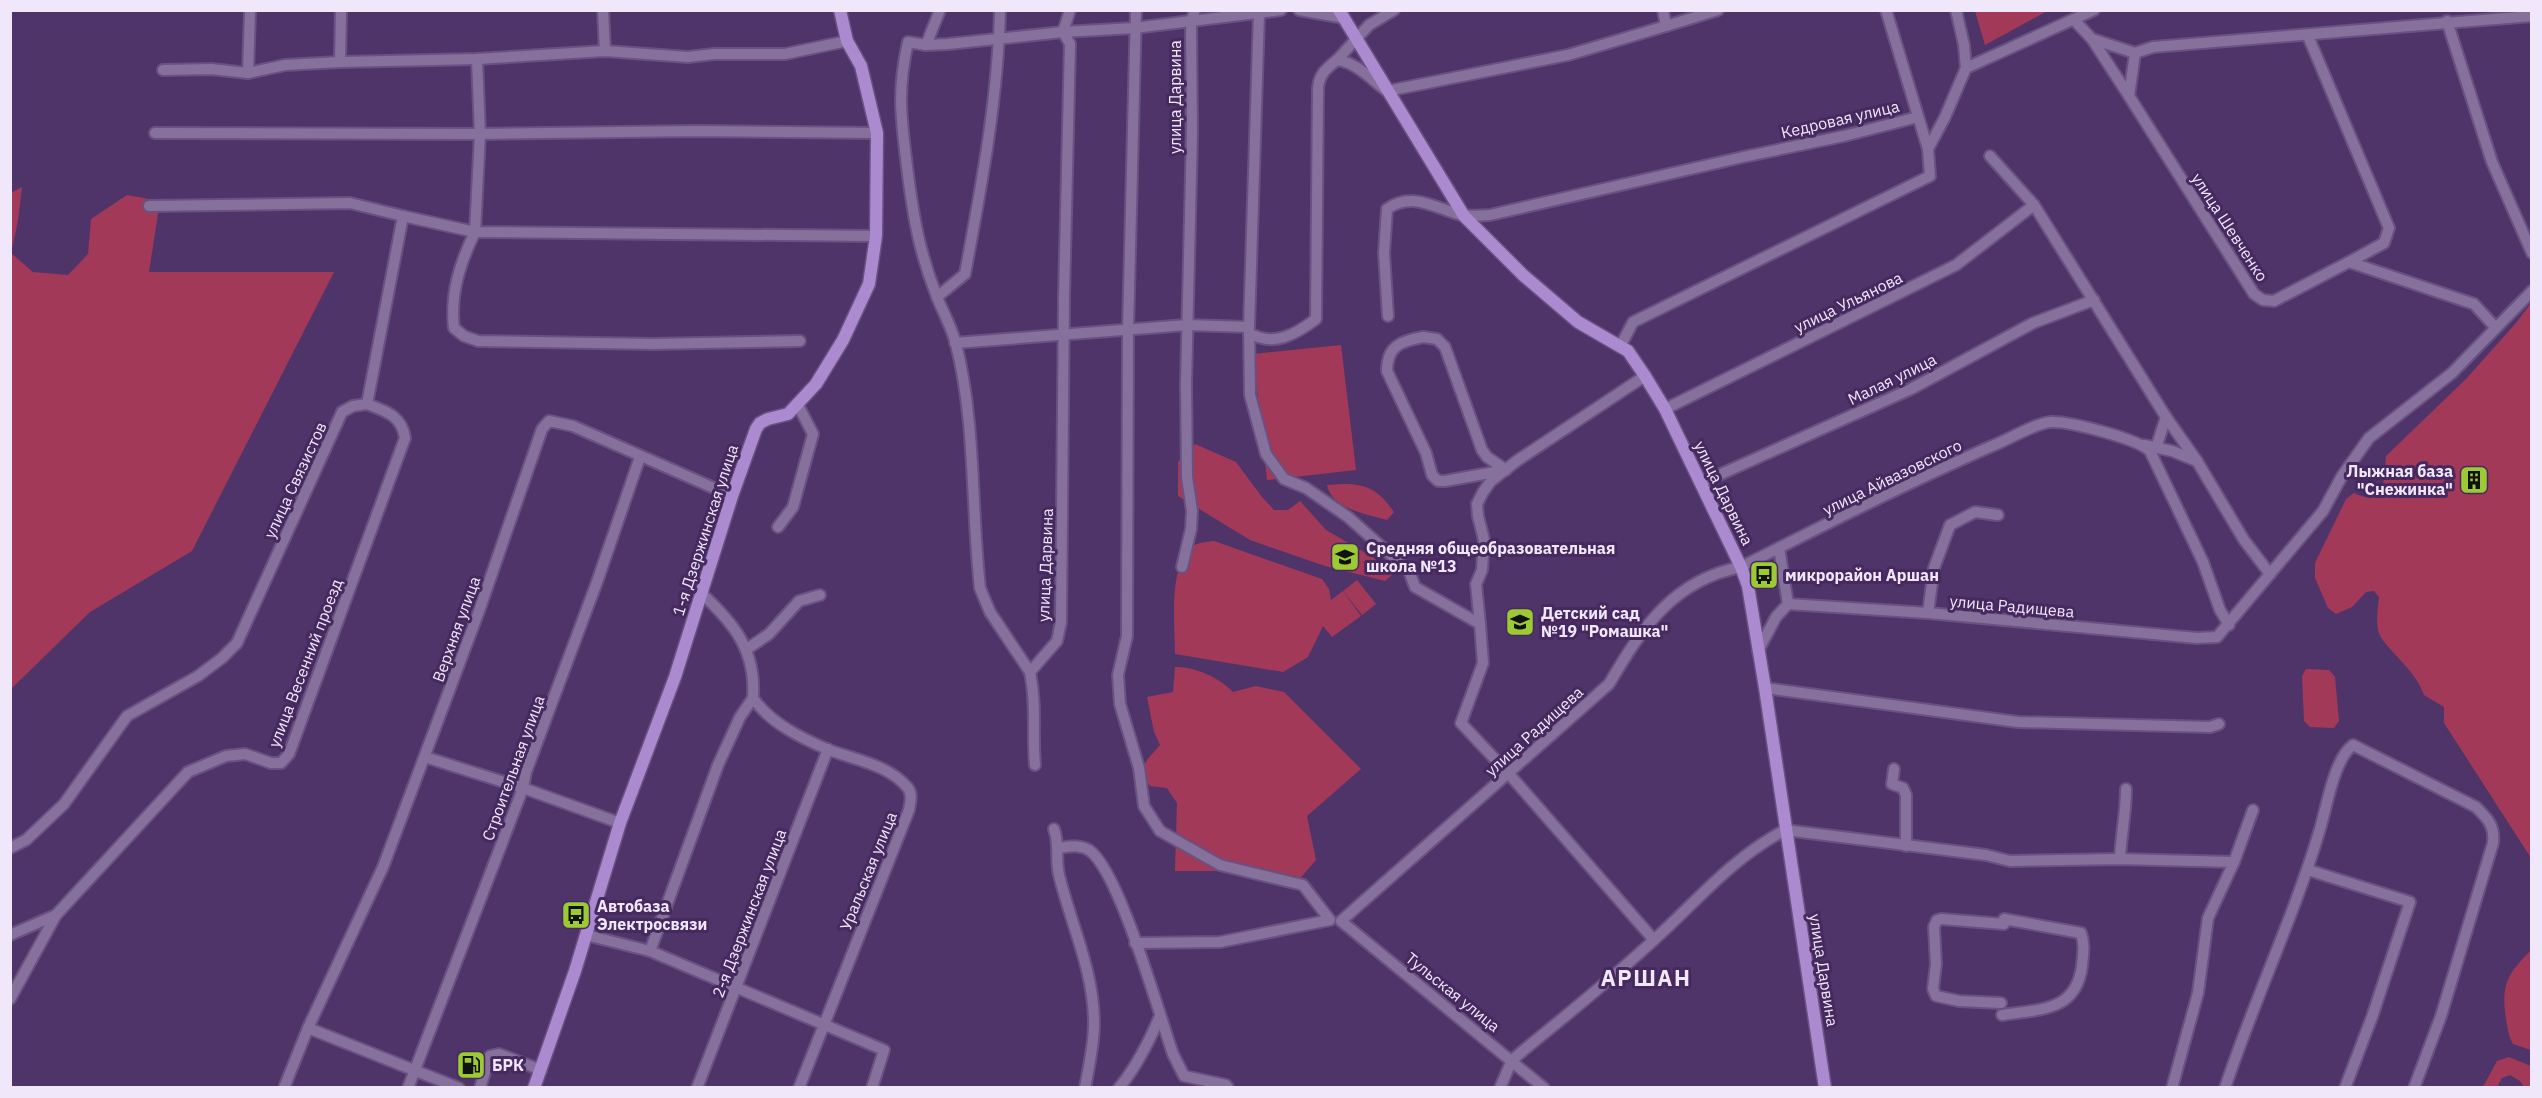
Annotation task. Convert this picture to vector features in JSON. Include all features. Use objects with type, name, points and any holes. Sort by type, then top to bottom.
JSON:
[{"type":"street","points":[[248,73],[250,10]]},
{"type":"street","points":[[340,62],[341,10]]},
{"type":"street","points":[[603,10],[605,51]]},
{"type":"street","name":"1-я Дзержинская улица","points":[[534,1088],[586,935],[620,823],[658,726],[732,496],[760,423],[788,414],[816,384],[843,340],[869,284],[876,236],[877,134],[861,66],[847,41],[840,10]]},
{"type":"street","points":[[926,45],[940,10]]},
{"type":"street","points":[[1000,10],[1000,37],[984,166],[965,274],[937,297],[955,342],[967,417],[980,588],[1000,628],[1030,672],[1035,702],[1033,743],[1035,765]]},
{"type":"street","points":[[1063,32],[1070,10]]},
{"type":"street","points":[[1136,10],[1128,330],[1127,636],[1118,675],[1120,704],[1139,768],[1144,806],[1160,831],[1220,865],[1303,885],[1335,920]]},
{"type":"street","name":"улица Дарвина","points":[[1182,567],[1191,529],[1192,511],[1187,477],[1187,325],[1192,132],[1191,22],[1195,10]]},
{"type":"street","name":"улица Дарвина","points":[[937,297],[923,260],[915,225],[900,120],[902,67],[908,42],[926,45],[1000,37],[1134,28],[1281,10]]},
{"type":"street","points":[[1299,10],[1341,14],[1356,38]]},
{"type":"street","points":[[955,342],[1187,325],[1249,330],[1258,338],[1286,338],[1297,334],[1316,320],[1319,79],[1324,70],[1337,60],[1376,19],[1394,10]]},
{"type":"street","points":[[1663,10],[1666,26]]},
{"type":"street","points":[[1387,91],[1568,55],[1718,10]]},
{"type":"street","points":[[1886,10],[1918,117]]},
{"type":"street","points":[[1928,149],[1966,68],[1964,45],[1956,10]]},
{"type":"street","points":[[1966,68],[2094,10]]},
{"type":"street","points":[[1259,14],[1249,330],[1250,395],[1266,454],[1284,479],[1306,488],[1362,528],[1408,571],[1415,587],[1480,624]]},
{"type":"street","points":[[2074,21],[2092,39],[2135,53],[2153,47],[2308,36],[2447,21],[2532,16]]},
{"type":"street","points":[[2447,21],[2492,162],[2532,253]]},
{"type":"street","name":"улица Дарвина","points":[[1030,672],[1057,641],[1061,622],[1070,44],[1063,32]]},
{"type":"street","name":"улица Шевченко","points":[[2092,39],[2254,294],[2263,300],[2274,302],[2384,243],[2389,228],[2308,36]]},
{"type":"street","name":"улица Дарвина","points":[[1356,38],[1464,216],[1523,275],[1578,322],[1628,351],[1665,409],[1741,567],[1748,586],[1765,688],[1825,1088]]},
{"type":"street","points":[[164,70],[211,69],[248,73],[285,65],[477,59],[605,51],[688,57],[714,54],[784,54],[847,41]]},
{"type":"street","points":[[2129,96],[2135,53]]},
{"type":"street","points":[[477,59],[480,134],[475,232],[462,260],[454,291],[452,310],[454,328],[464,336],[478,341],[629,344],[800,341]]},
{"type":"street","name":"улица Дарвина","points":[[1337,60],[1345,61],[1356,67],[1387,91]]},
{"type":"street","name":"Кедровая улица","points":[[1464,216],[1490,215],[1844,136],[1918,117],[1928,149],[1930,176],[1633,322],[1620,347]]},
{"type":"street","points":[[155,132],[480,134],[696,131],[877,134]]},
{"type":"street","points":[[1990,156],[2034,206],[2166,417],[2197,461],[2238,531],[2270,574]]},
{"type":"street","points":[[1388,316],[1383,253],[1387,209],[1400,201],[1420,201],[1464,216]]},
{"type":"street","points":[[149,206],[350,204],[475,232],[876,236]]},
{"type":"street","name":"улица Ульянова","points":[[1665,409],[1956,265],[2034,206]]},
{"type":"street","points":[[367,404],[403,216]]},
{"type":"street","points":[[2349,262],[2474,304],[2495,327]]},
{"type":"street","points":[[2144,445],[2155,459],[2203,562],[2220,610],[2229,625],[2252,592],[2323,511],[2342,476],[2369,438],[2452,374],[2532,291]]},
{"type":"street","name":"Малая улица","points":[[1701,483],[1911,389],[2033,323],[2094,300]]},
{"type":"street","points":[[1423,337],[1432,337],[1445,347],[1482,450],[1506,470],[1445,481],[1438,481],[1432,475],[1426,453],[1388,371],[1388,356],[1392,349],[1411,339],[1423,337]]},
{"type":"street","points":[[1645,376],[1578,419],[1491,481],[1477,504],[1484,540],[1481,576],[1477,579],[1476,584],[1483,663],[1461,723],[1509,774],[1654,940]]},
{"type":"street","name":"улица Связистов","points":[[10,848],[26,840],[64,804],[127,716],[198,676],[237,643],[342,412],[353,406],[367,404]]},
{"type":"street","name":"улица Весенний проезд","points":[[10,935],[56,915],[188,772],[226,756],[245,754],[271,763],[281,763],[288,754],[405,438],[404,426],[397,418],[387,411],[367,404]]},
{"type":"street","points":[[778,527],[793,507],[813,434],[798,405]]},
{"type":"street","points":[[2156,448],[2166,417]]},
{"type":"street","name":"Верхняя улица","points":[[284,1088],[308,1028],[383,867],[425,757],[542,429],[549,421],[573,426],[732,496]]},
{"type":"street","name":"улица Айвазовского","points":[[1741,567],[1979,452],[2043,424],[2058,423],[2123,437],[2144,445]]},
{"type":"street","points":[[2144,445],[2197,461]]},
{"type":"street","name":"Строительная улица","points":[[408,1088],[524,788],[526,772],[597,582],[640,457]]},
{"type":"street","points":[[1928,613],[1934,568],[1950,525],[1975,512],[1998,515]]},
{"type":"street","points":[[1758,652],[1776,617],[1788,604],[1779,548]]},
{"type":"street","name":"улица Радищева","points":[[1335,920],[1509,774],[1609,684],[1632,645],[1678,592],[1722,571],[1741,567]]},
{"type":"street","points":[[650,951],[718,765],[740,717],[753,698],[752,669],[747,649],[722,612],[701,593]]},
{"type":"street","points":[[747,649],[769,634],[799,601],[820,595]]},
{"type":"street","name":"улица Радищева","points":[[1788,604],[1928,613],[2197,638],[2217,637],[2229,625]]},
{"type":"street","points":[[1765,688],[2018,723],[2210,727],[2219,724]]},
{"type":"street","name":"Уральская улица","points":[[753,698],[770,718],[828,749],[884,769],[909,789],[911,798],[799,1088]]},
{"type":"street","points":[[2225,1088],[2308,870],[2336,771],[2347,750],[2353,745],[2476,807],[2490,821],[2494,830],[2493,843],[2441,1016],[2414,1088]]},
{"type":"street","name":"2-я Дзержинская улица","points":[[697,1088],[828,749]]},
{"type":"street","points":[[425,757],[524,788],[620,823]]},
{"type":"street","points":[[1893,769],[1892,784],[1903,788],[1906,795],[1906,846]]},
{"type":"street","points":[[2120,859],[2122,821],[2126,812],[2126,789]]},
{"type":"street","points":[[2172,1088],[2198,993],[2208,918],[2234,862],[2253,810]]},
{"type":"street","points":[[1054,830],[1058,848],[1057,869],[1086,968],[1092,1001],[1093,1036],[1085,1088]]},
{"type":"street","points":[[1500,1088],[1512,1060],[1654,940],[1716,879],[1748,853],[1785,830],[1986,855],[2010,861],[2120,859],[2234,862]]},
{"type":"street","points":[[1058,848],[1071,846],[1088,848],[1100,860],[1116,888],[1173,1054],[1184,1076],[1226,1085],[1228,1088]]},
{"type":"street","points":[[2308,870],[2410,902],[2372,1017],[2345,1088]]},
{"type":"street","points":[[10,999],[56,915]]},
{"type":"street","points":[[1135,943],[1220,942],[1335,920]]},
{"type":"street","name":"Тульская улица","points":[[1335,920],[1544,1088]]},
{"type":"street","points":[[2001,1002],[1959,1001],[1936,996],[1933,989],[1936,964],[1934,927],[1937,920],[2004,921],[2069,929],[2081,933],[2085,942],[2080,979],[2073,993],[2065,1001],[2037,1010],[2002,1015]]},
{"type":"street","points":[[586,935],[650,951],[884,1050],[872,1088]]},
{"type":"street","points":[[1119,1088],[1132,1072],[1160,1016]]},
{"type":"street","points":[[308,1028],[459,1088]]},
{"type":"street","points":[[480,1088],[490,1056],[499,1054],[541,1070]]},
{"type":"shaded area","points":[[1975,10],[2047,11],[1985,45]]},
{"type":"shaded area","points":[[22,187],[18,221],[11,253],[11,193]]},
{"type":"shaded area","points":[[127,195],[160,201],[149,272],[334,272],[192,551],[90,612],[11,689],[11,253],[33,272],[68,275],[88,254],[91,219]]},
{"type":"shaded area","points":[[2531,303],[2531,858],[2444,723],[2444,707],[2424,695],[2411,672],[2382,639],[2377,624],[2379,597],[2374,591],[2366,592],[2352,607],[2336,614],[2328,608],[2315,578],[2315,563],[2346,499],[2354,493],[2365,497],[2378,494],[2384,481],[2386,456],[2466,379]]},
{"type":"shaded area","points":[[1341,345],[1356,470],[1267,480],[1253,354]]},
{"type":"shaded area","points":[[1195,444],[1236,462],[1274,510],[1288,510],[1300,501],[1326,530],[1381,562],[1392,575],[1385,581],[1325,566],[1250,540],[1178,496],[1178,462]]},
{"type":"shaded area","points":[[1327,485],[1360,486],[1379,494],[1394,512],[1387,520],[1360,513],[1343,505],[1330,493]]},
{"type":"shaded area","points":[[1214,541],[1322,579],[1329,589],[1331,600],[1343,591],[1361,616],[1332,637],[1323,626],[1308,657],[1283,672],[1175,654],[1174,613],[1179,567],[1184,556],[1192,547]]},
{"type":"shaded area","points":[[1357,580],[1376,604],[1362,615],[1343,591]]},
{"type":"shaded area","points":[[1175,667],[1206,674],[1233,692],[1256,686],[1284,692],[1361,769],[1307,816],[1316,860],[1297,882],[1248,871],[1175,871],[1177,803],[1167,788],[1150,786],[1144,769],[1147,760],[1160,745],[1154,732],[1147,697],[1173,692]]},
{"type":"shaded area","points":[[2306,669],[2329,670],[2335,677],[2339,721],[2334,728],[2310,727],[2304,721],[2302,676]]},
{"type":"shaded area","points":[[2531,950],[2531,1050],[2513,1044],[2504,1001],[2509,978]]},
{"type":"shaded area","points":[[2509,1057],[2531,1066],[2531,1087],[2524,1087],[2520,1081],[2510,1075],[2502,1078],[2498,1085],[2500,1087],[2483,1087],[2497,1061]]},
{"type":"place","name":"Лыжная база \"Снежинка\"","points":[[2474,480]]},
{"type":"place","name":"Средняя общеобразовательная школа №13","points":[[1345,557]]},
{"type":"place","name":"микрорайон Аршан","points":[[1764,575]]},
{"type":"place","name":"Детский сад №19 \"Ромашка\"","points":[[1520,622]]},
{"type":"place","name":"Автобаза Электросвязи","points":[[576,915]]},
{"type":"place","name":"БРК","points":[[471,1065]]},
{"type":"district","name":"АРШАН","points":[[1646,977]]}]
